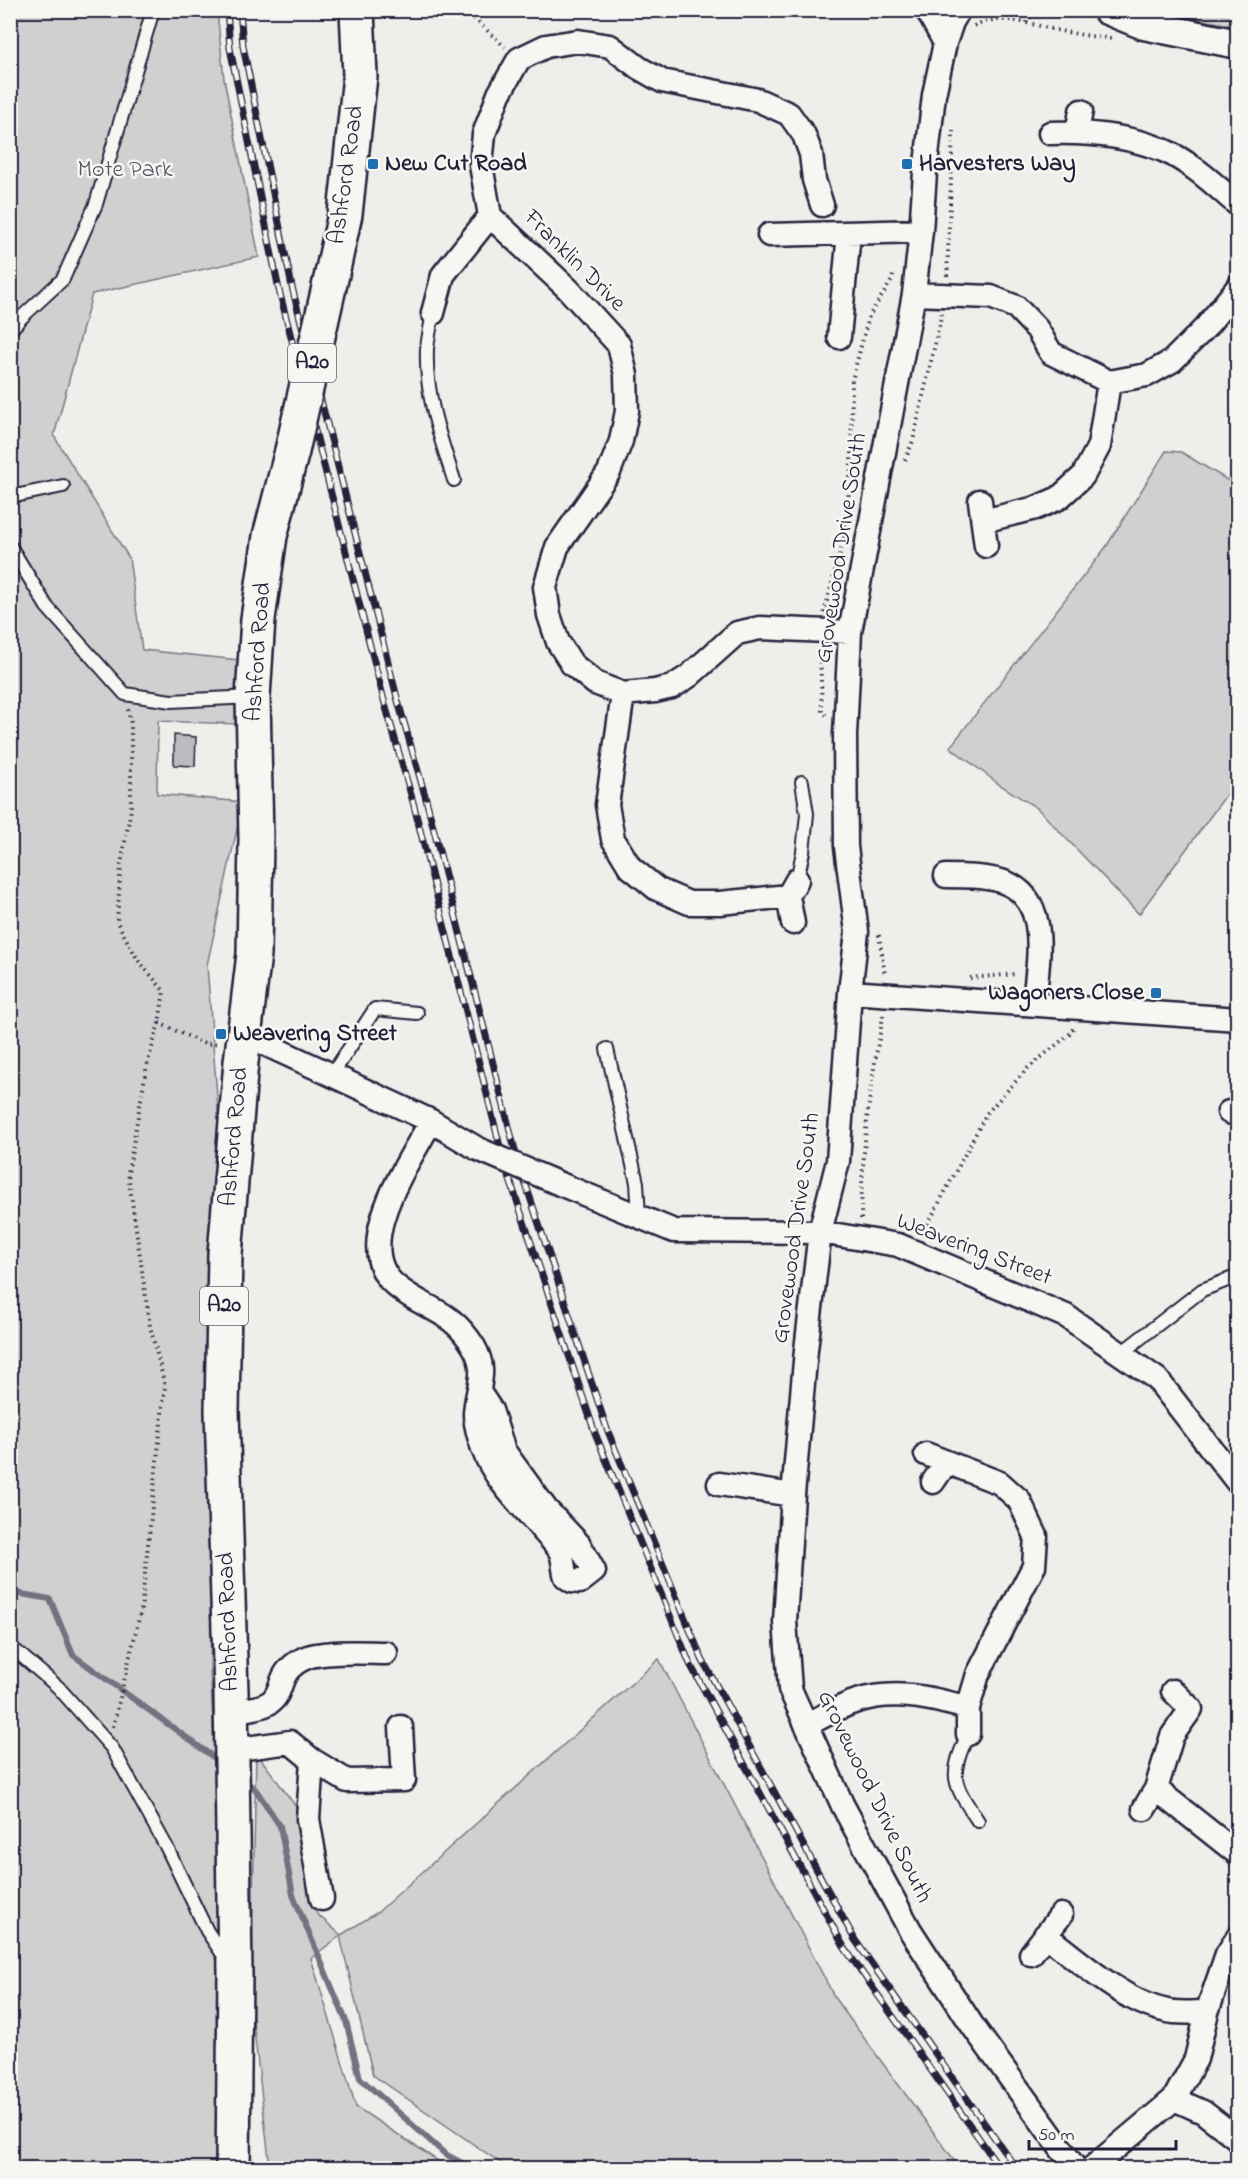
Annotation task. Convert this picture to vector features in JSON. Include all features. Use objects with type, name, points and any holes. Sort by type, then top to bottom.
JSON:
[{"type":"main road","name":"Ashford Road","points":[[234,2168],[235,1973],[232,1750],[222,1411],[225,1254],[253,1053],[256,839],[253,697],[258,619],[270,536],[292,451],[345,214],[360,76],[357,10]]},
{"type":"street","points":[[927,10],[952,25]]},
{"type":"street","points":[[1107,10],[1144,25],[1238,44]]},
{"type":"street","name":"Grovewood Drive South","points":[[952,25],[933,106],[914,294],[850,632],[845,727],[846,847],[857,932],[850,992],[838,1161],[820,1232],[793,1495],[785,1621],[790,1689],[843,1806],[910,1930],[972,2025],[1075,2169]]},
{"type":"street","points":[[519,59],[546,46],[578,41],[610,46],[639,68],[662,81],[758,100],[789,114],[804,135],[811,154],[814,180],[822,205]]},
{"type":"street","name":"Franklin Drive","points":[[519,59],[508,98],[484,134],[481,165],[490,216],[568,289],[628,340],[627,411],[621,441],[609,472],[557,547],[545,587],[549,615],[558,642],[572,664],[595,683],[623,694],[672,687],[689,676],[737,633],[760,628],[850,632]]},
{"type":"street","points":[[1050,133],[1079,122],[1164,151],[1197,170],[1238,205]]},
{"type":"street","name":"Franklin Drive","points":[[433,313],[443,276],[490,216]]},
{"type":"street","points":[[769,235],[921,231]]},
{"type":"street","points":[[839,337],[849,233]]},
{"type":"street","points":[[914,294],[991,297],[1016,307],[1037,328],[1050,353],[1109,382],[1147,375],[1172,361],[1206,327],[1238,287]]},
{"type":"street","points":[[986,546],[981,511],[1036,508],[1059,498],[1083,476],[1099,446],[1109,382]]},
{"type":"street","points":[[623,694],[607,805],[613,838],[630,867],[657,889],[689,903],[720,903],[792,888],[793,923]]},
{"type":"street","points":[[946,876],[976,867],[1020,891],[1031,904],[1037,921],[1038,956],[1034,1004]]},
{"type":"street","points":[[850,992],[1238,1019]]},
{"type":"street","name":"Weavering Street","points":[[253,1053],[331,1076],[431,1121],[478,1149],[674,1231],[820,1232],[898,1245],[1066,1316],[1157,1379],[1238,1483]]},
{"type":"street","points":[[431,1121],[388,1201],[380,1229],[378,1253],[382,1269],[395,1286],[450,1318],[466,1335],[477,1353],[482,1372],[475,1415],[483,1449],[501,1484],[561,1552],[566,1577],[580,1582],[594,1571],[579,1545],[546,1509],[504,1451],[491,1410],[479,1392]]},
{"type":"street","points":[[926,1454],[1000,1483],[1019,1500],[1036,1536],[1034,1566],[978,1674],[968,1707],[968,1734]]},
{"type":"street","points":[[933,1482],[946,1463]]},
{"type":"street","points":[[719,1484],[793,1495]]},
{"type":"street","points":[[231,1710],[251,1709],[273,1701],[292,1665],[305,1657],[386,1653]]},
{"type":"street","points":[[1144,1809],[1156,1789],[1172,1736],[1191,1709],[1173,1691]]},
{"type":"street","points":[[806,1725],[857,1701],[896,1694],[934,1698],[968,1707]]},
{"type":"street","points":[[232,1750],[290,1742],[312,1760],[347,1781],[404,1780],[400,1728]]},
{"type":"street","points":[[312,1760],[308,1819],[322,1899]]},
{"type":"street","points":[[1156,1789],[1238,1854]]},
{"type":"street","points":[[1031,1954],[1061,1915]]},
{"type":"street","points":[[1045,1935],[1103,1979],[1141,2002],[1173,2012],[1207,2012]]},
{"type":"street","points":[[1092,2169],[1174,2099],[1196,2060],[1207,2012],[1227,1954],[1238,1937]]},
{"type":"street","points":[[1174,2099],[1203,2112],[1238,2139]]},
{"type":"lane","points":[[10,330],[63,279],[96,204],[153,10]]},
{"type":"lane","points":[[433,313],[427,347],[427,371],[433,413],[454,480]]},
{"type":"lane","points":[[10,497],[63,486]]},
{"type":"lane","points":[[10,546],[46,607],[125,694],[171,701],[253,697]]},
{"type":"lane","points":[[792,888],[803,852],[807,814],[802,782]]},
{"type":"lane","points":[[331,1076],[375,1009],[417,1013]]},
{"type":"lane","points":[[607,1049],[637,1183],[639,1216]]},
{"type":"lane","points":[[1120,1354],[1202,1290],[1238,1276]]},
{"type":"lane","points":[[10,1646],[58,1688],[112,1748],[166,1846],[207,1931],[235,1973]]},
{"type":"lane","points":[[968,1734],[956,1761],[955,1777],[962,1797],[978,1821]]},
{"type":"path","points":[[465,10],[519,59]]},
{"type":"path","points":[[1026,24],[1035,10]]},
{"type":"path","points":[[952,25],[971,28],[984,21],[1011,20],[1068,33]]},
{"type":"path","points":[[902,468],[913,441],[946,296],[953,124]]},
{"type":"path","points":[[845,727],[822,712],[819,668],[821,630],[826,600],[846,534],[851,467],[852,380],[869,316],[892,280],[894,271]]},
{"type":"path","points":[[118,1703],[141,1610],[165,1386],[150,1326],[128,1173],[147,1065],[159,1023],[164,991],[138,960],[117,922],[121,864],[131,808],[131,724],[125,694]]},
{"type":"path","points":[[861,1239],[862,1164],[868,1099],[888,994]]},
{"type":"path","points":[[912,1251],[987,1113],[1028,1068],[1071,1033],[1082,1007]]},
{"type":"path","points":[[159,1023],[205,1044],[225,1042],[225,1061],[253,1053]]},
{"type":"green space","name":"Mote Park","points":[[11,11],[217,11],[224,79],[259,257],[92,294],[54,436],[129,558],[142,650],[239,660],[239,724],[158,721],[157,794],[243,802],[207,965],[222,1162],[210,1667],[225,1939],[220,2168],[11,2168]]},
{"type":"green space","points":[[1149,11],[1237,11],[1237,26]]},
{"type":"green space","points":[[1166,451],[1181,452],[1229,481],[1237,482],[1237,780],[1139,914],[1037,808],[1000,785],[950,747],[1106,547]]},
{"type":"green space","points":[[659,1659],[836,2000],[960,2168],[508,2168],[373,2075],[340,1936],[311,1958],[356,2107],[449,2168],[270,2168],[251,2003],[256,1752],[297,1808],[317,1914],[341,1935],[378,1912]]},
{"type":"building","points":[[174,735],[196,737],[195,766],[174,765]]},
{"type":"waterway","points":[[10,1592],[50,1599],[73,1655],[216,1759]]},
{"type":"waterway","points":[[249,1784],[256,1790],[280,1826],[293,1895],[346,2021],[360,2078],[445,2154],[471,2168]]},
{"type":"railway","points":[[227,10],[230,48],[279,290],[385,704],[413,802],[504,1162],[595,1433],[690,1664],[844,1947],[1000,2168]]},
{"type":"railway","points":[[240,10],[243,46],[292,287],[398,701],[426,799],[517,1158],[607,1429],[702,1659],[855,1940],[1016,2168]]},
{"type":"place","name":"New Cut Road","points":[[373,164]]},
{"type":"place","name":"Harvesters Way","points":[[907,164]]},
{"type":"place","name":"Wagoners Close","points":[[1156,993]]},
{"type":"place","name":"Weavering Street","points":[[221,1034]]}]
